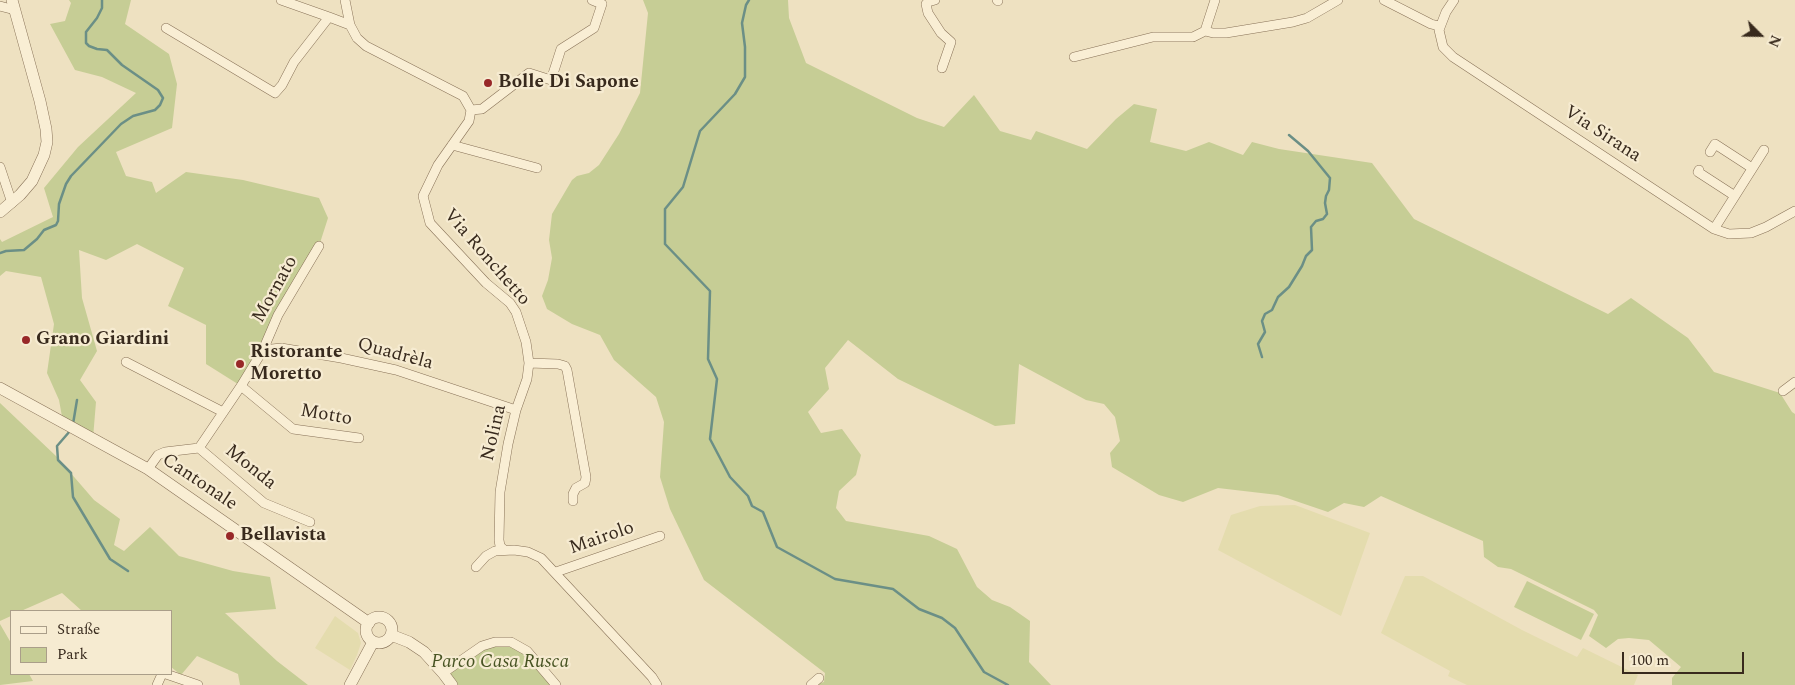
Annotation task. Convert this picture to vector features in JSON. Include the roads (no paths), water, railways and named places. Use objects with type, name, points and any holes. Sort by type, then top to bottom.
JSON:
[{"type":"street","points":[[281,0],[350,25]]},
{"type":"street","points":[[346,0],[350,25],[357,38],[366,46],[463,96],[471,110],[482,109],[530,73],[551,80],[561,49],[594,28],[602,4],[592,0]]},
{"type":"street","points":[[935,0],[926,4],[928,13],[941,33],[951,42],[942,68]]},
{"type":"street","points":[[1074,57],[1154,37],[1193,37],[1205,30],[1215,0]]},
{"type":"street","points":[[1205,30],[1226,34],[1294,22],[1312,16],[1338,0]]},
{"type":"street","points":[[1384,0],[1431,24],[1440,26],[1454,0]]},
{"type":"street","points":[[0,6],[14,5],[40,101],[47,142],[36,175],[20,195],[0,212]]},
{"type":"street","points":[[166,28],[275,93],[282,85],[294,62],[329,17]]},
{"type":"street","name":"Via Sirana","points":[[1440,26],[1441,40],[1452,56],[1714,229],[1729,234],[1751,233],[1766,227],[1795,210]]},
{"type":"street","name":"Via Ronchetto","points":[[471,110],[469,122],[438,165],[423,196],[430,223],[486,283],[510,304],[521,324]]},
{"type":"street","points":[[1710,152],[1715,144],[1752,168]]},
{"type":"street","points":[[452,145],[537,168]]},
{"type":"street","points":[[1714,229],[1764,150]]},
{"type":"street","points":[[0,167],[12,203]]},
{"type":"street","points":[[1699,170],[1698,172],[1735,196]]},
{"type":"street","name":"Mornato","points":[[199,448],[241,386],[262,350],[278,315],[319,246]]},
{"type":"street","name":"Nolina","points":[[504,550],[500,546],[499,540],[500,492],[508,444],[529,363],[529,353],[521,324]]},
{"type":"street","name":"Quadrèla","points":[[262,350],[281,348],[396,370],[516,410]]},
{"type":"street","points":[[126,362],[223,412]]},
{"type":"street","points":[[529,363],[565,366],[586,478],[584,483],[576,488],[573,494],[573,502]]},
{"type":"street","points":[[1783,390],[1795,382]]},
{"type":"street","name":"Motto","points":[[241,386],[292,429],[359,438]]},
{"type":"street","name":"Cantonale","points":[[0,388],[148,470],[368,623]]},
{"type":"street","points":[[148,470],[158,455],[165,452],[199,448]]},
{"type":"street","name":"Monda","points":[[199,448],[264,503],[310,522]]},
{"type":"street","name":"Mairolo","points":[[556,572],[660,536]]},
{"type":"street","points":[[476,567],[486,556],[495,551],[528,552],[542,558],[652,677],[656,685]]},
{"type":"street","points":[[375,618],[383,618],[392,626],[391,635],[384,642],[373,642],[366,631],[368,623],[375,618]]},
{"type":"street","points":[[391,635],[420,648],[443,672],[452,685]]},
{"type":"street","points":[[443,672],[482,646],[503,641],[511,642],[527,651],[556,685]]},
{"type":"street","points":[[350,685],[373,642]]},
{"type":"street","points":[[169,675],[198,685]]},
{"type":"street","points":[[811,685],[819,678]]},
{"type":"waterway","points":[[0,253],[24,250],[44,230],[56,225],[59,204],[71,176],[121,124],[133,116],[155,110],[163,98],[158,90],[122,65],[107,50],[97,49],[86,43],[86,32],[97,18],[102,8],[102,0]]},
{"type":"waterway","points":[[749,0],[742,23],[745,47],[745,77],[735,94],[700,131],[683,187],[665,209],[665,244],[710,291],[708,359],[717,379],[710,439],[730,477],[748,496],[752,506],[763,512],[777,547],[835,579],[893,589],[919,609],[942,618],[955,628],[984,672],[1008,685]]},
{"type":"waterway","points":[[1262,357],[1258,344],[1265,332],[1262,321],[1265,314],[1272,310],[1278,297],[1289,287],[1306,256],[1312,250],[1311,227],[1316,221],[1323,219],[1327,214],[1325,203],[1330,178],[1308,151],[1289,135]]},
{"type":"waterway","points":[[73,424],[77,400]]},
{"type":"waterway","points":[[70,431],[57,446],[58,460],[71,473],[73,497],[110,559],[128,571]]},
{"type":"place","name":"Bolle Di Sapone","points":[[488,83]]},
{"type":"place","name":"Grano Giardini","points":[[26,340]]},
{"type":"place","name":"Ristorante Moretto","points":[[240,364]]},
{"type":"place","name":"Bellavista","points":[[230,536]]},
{"type":"park label","name":"Parco Casa Rusca","points":[[500,663]]}]
